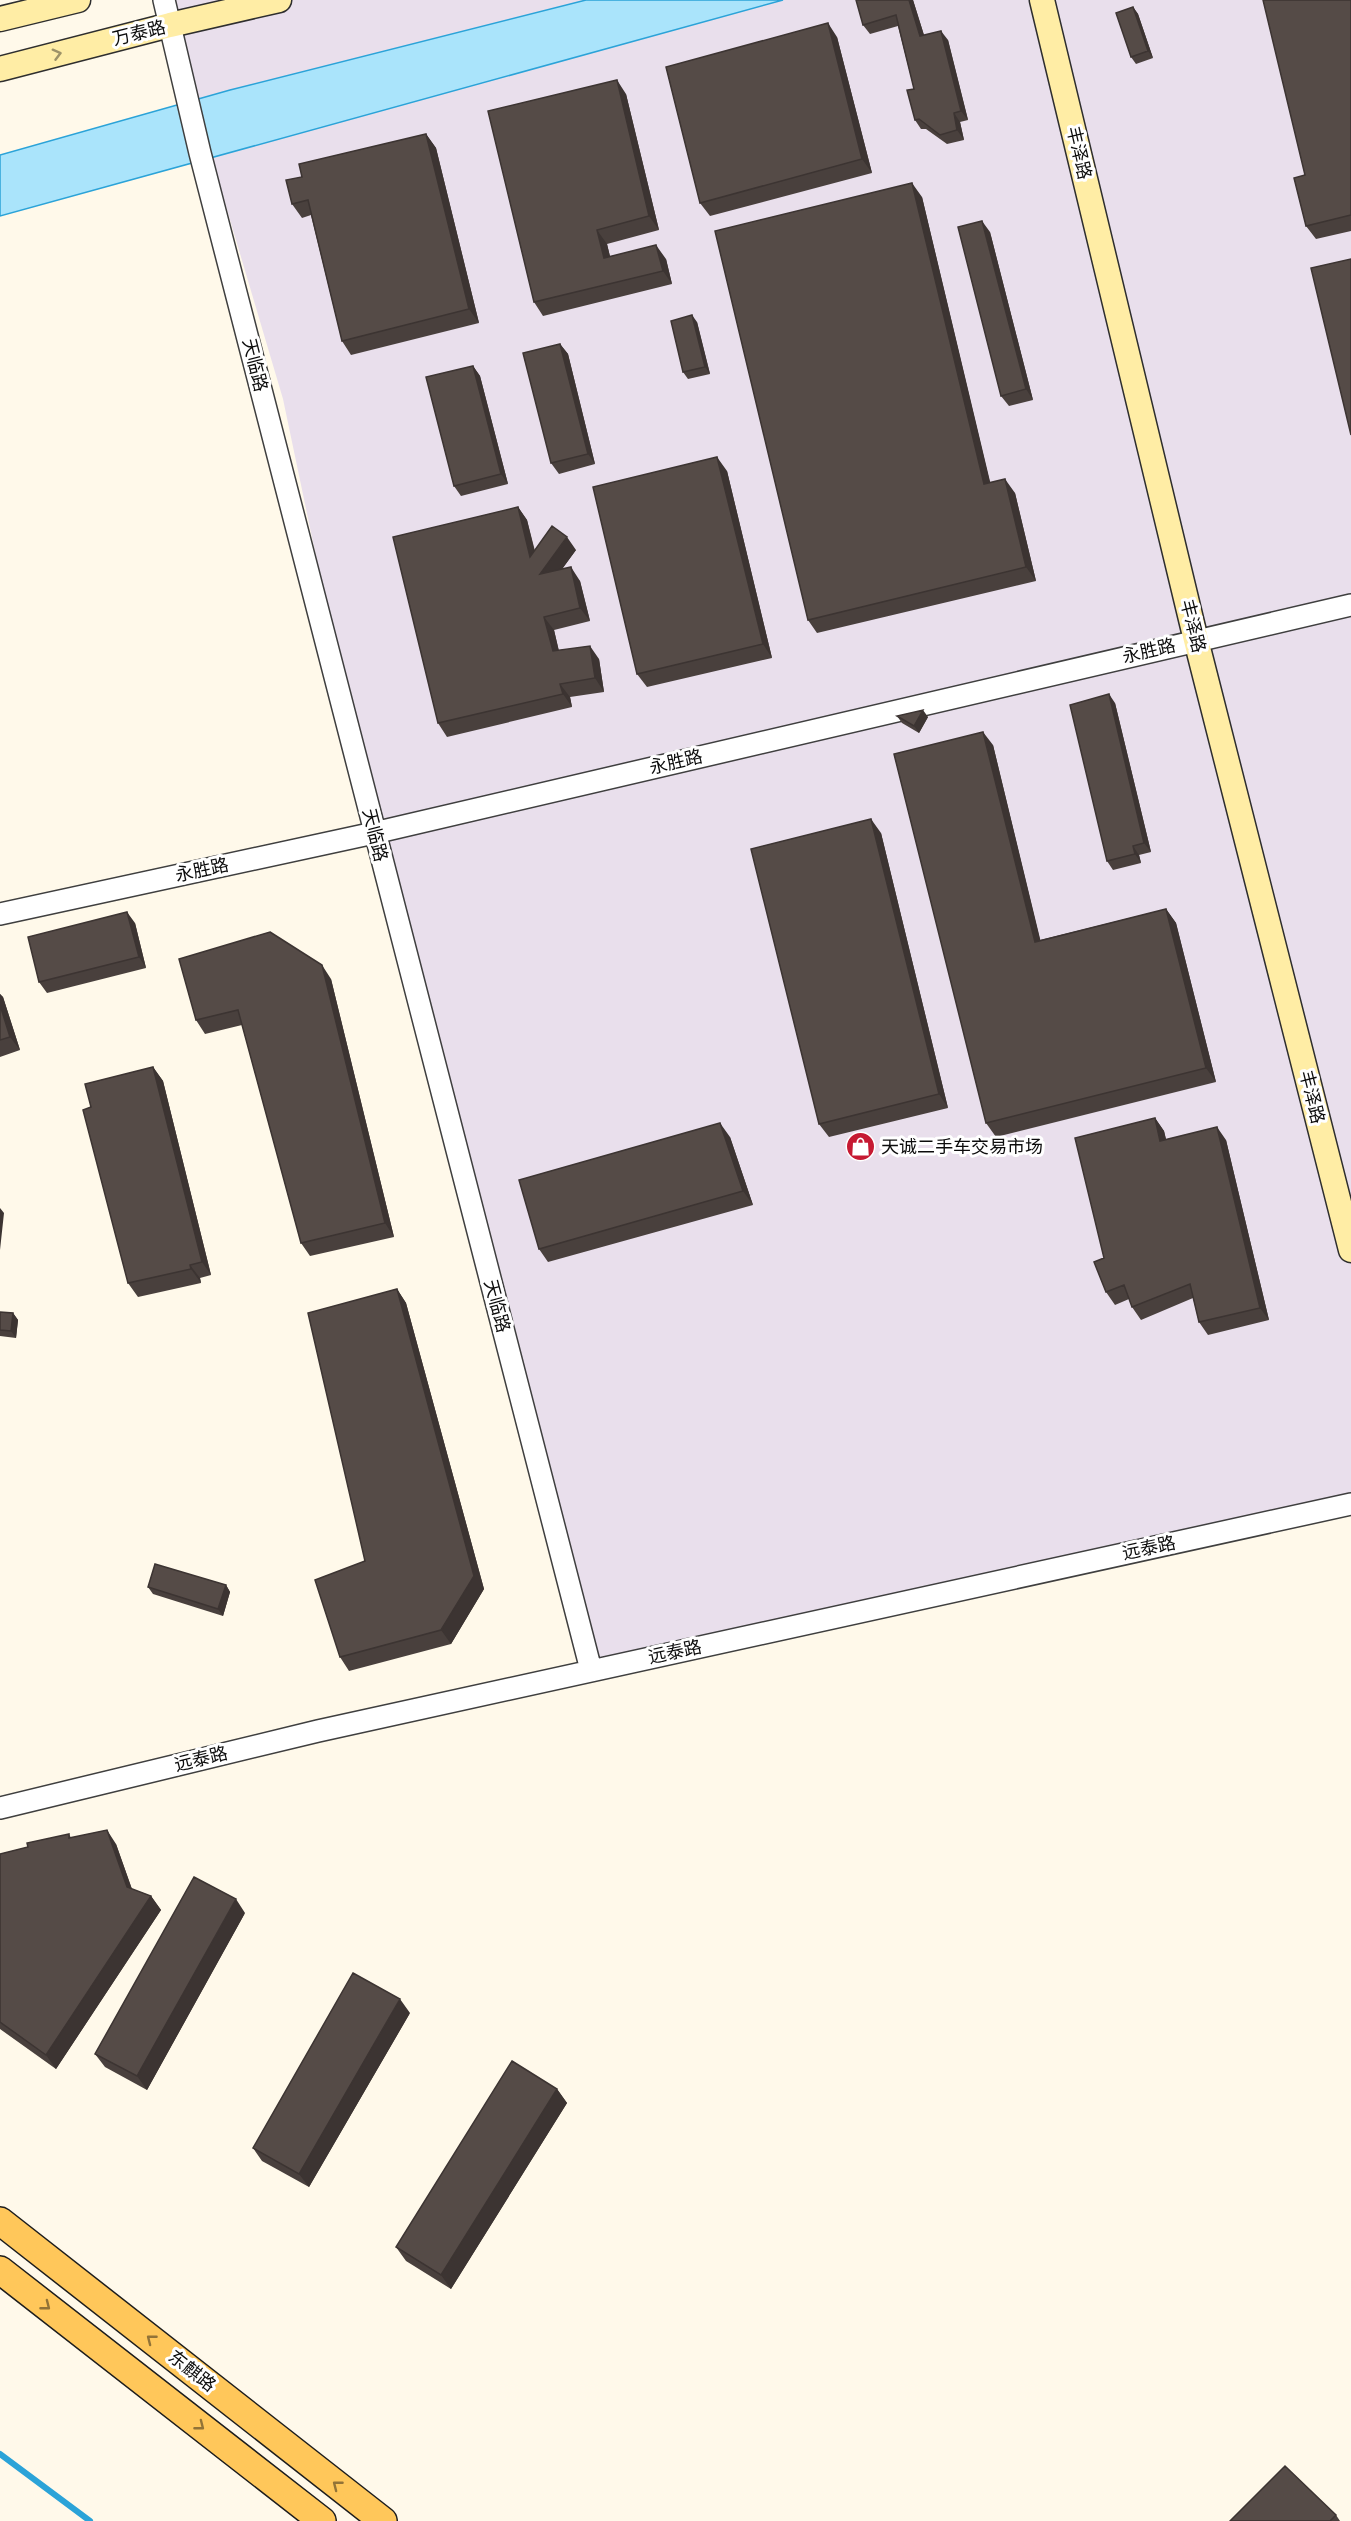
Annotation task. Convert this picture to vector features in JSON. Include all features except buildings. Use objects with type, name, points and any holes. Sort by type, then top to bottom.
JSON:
[{"type":"main road","points":[[0,19],[78,0]]},
{"type":"main road","name":"万泰路","points":[[0,69],[170,25],[279,0]]},
{"type":"main road","name":"丰泽路","points":[[1042,0],[1196,640],[1351,1250]]},
{"type":"main road","name":"东麒路","points":[[0,2221],[383,2521]]},
{"type":"main road","points":[[0,2270],[322,2521]]},
{"type":"street","name":"天临路","points":[[164,0],[200,153],[591,1670]]},
{"type":"street","name":"永胜路","points":[[0,914],[374,832],[1351,605]]},
{"type":"street","name":"远泰路","points":[[0,1808],[318,1731],[1351,1504]]},
{"type":"shaded area","points":[[165,0],[1351,0],[1351,1504],[591,1670],[374,833],[283,399]]},
{"type":"water","points":[[586,0],[783,0],[0,216],[0,155],[230,90]]},
{"type":"waterway","points":[[0,2454],[90,2521]]},
{"type":"place","name":"天诚二手车交易市场","points":[[860,1147]]}]
